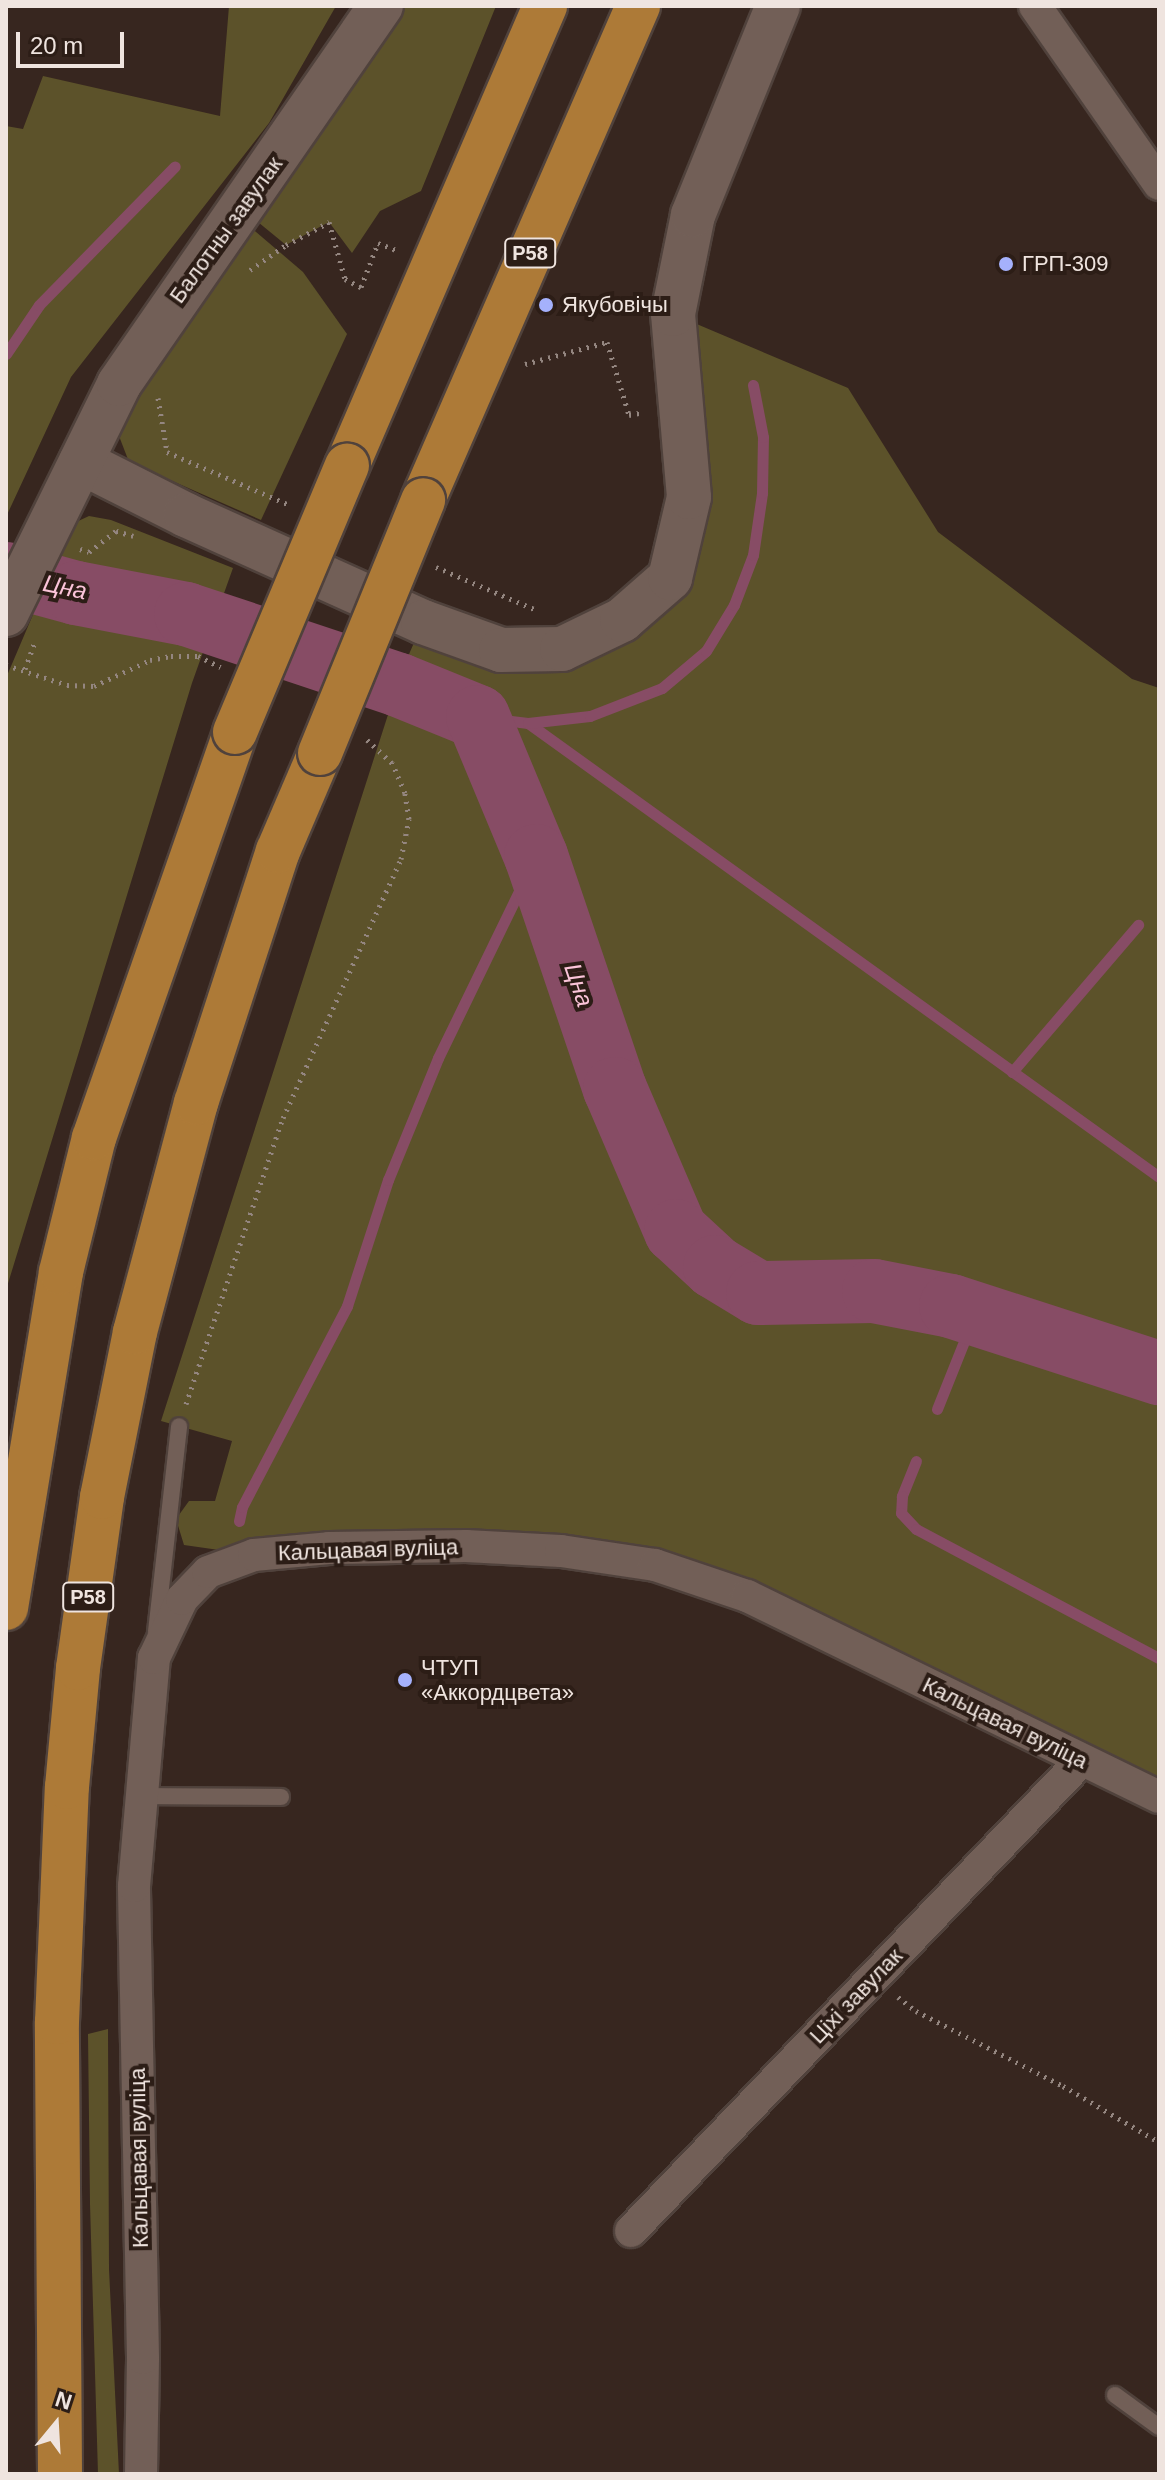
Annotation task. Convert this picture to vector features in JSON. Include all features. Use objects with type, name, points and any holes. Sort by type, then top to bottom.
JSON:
[{"type":"highway","points":[[6,1608],[61,1272],[94,1138],[235,732],[545,6]]},
{"type":"highway","name":"Р58","points":[[60,2474],[57,2022],[67,1787],[78,1668],[102,1497],[135,1332],[196,1103],[278,851],[423,500],[638,6]]},
{"type":"main road","name":"Балотны завулак","points":[[6,614],[119,384],[381,6]]},
{"type":"main road","points":[[81,462],[186,515],[423,622],[501,650],[562,649],[622,620],[670,578],[689,497],[673,314],[693,215],[778,6]]},
{"type":"street","points":[[1035,6],[1159,184]]},
{"type":"street","name":"Кальцавая вуліца","points":[[141,2474],[134,1886],[154,1658],[182,1599],[208,1572],[254,1555],[329,1548],[466,1546],[561,1551],[655,1565],[747,1596],[1159,1797]]},
{"type":"street","name":"Ціхі завулак","points":[[631,2231],[1081,1761]]},
{"type":"lane","points":[[154,1658],[179,1426]]},
{"type":"lane","points":[[141,1796],[281,1797]]},
{"type":"lane","points":[[1115,2395],[1159,2427]]},
{"type":"path","points":[[286,245],[329,222],[345,279],[361,287],[378,243]]},
{"type":"path","points":[[512,367],[607,342],[629,415],[652,411]]},
{"type":"path","points":[[25,669],[30,653]]},
{"type":"path","points":[[873,1978],[916,2011],[1063,2086],[1159,2142]]},
{"type":"shaded area","points":[[229,6],[336,6],[269,123],[71,377],[6,517],[6,126],[23,129],[43,76],[220,116]]},
{"type":"shaded area","points":[[377,6],[496,6],[421,191],[380,211],[352,253],[329,222],[286,245],[242,209]]},
{"type":"shaded area","points":[[248,225],[303,272],[347,334],[261,520],[129,462],[119,436],[125,400]]},
{"type":"shaded area","points":[[673,314],[848,388],[938,532],[1132,679],[1159,688],[1159,1797],[655,1565],[254,1555],[184,1545],[176,1519],[189,1501],[215,1501],[232,1441],[161,1421],[403,668],[423,622],[562,649],[670,578]]},
{"type":"shaded area","points":[[89,516],[111,520],[233,568],[192,683],[6,1290],[6,678],[66,537],[74,523]]},
{"type":"shaded area","points":[[108,2029],[109,2269],[119,2474],[98,2474],[90,2204],[88,2034]]},
{"type":"waterway","points":[[6,354],[39,305],[175,166]]},
{"type":"waterway","points":[[528,723],[590,716],[662,688],[706,651],[734,605],[753,555],[762,493],[763,437],[753,385]]},
{"type":"waterway","name":"Цна","points":[[6,574],[76,593],[186,614],[399,685],[478,717],[536,856],[615,1089],[676,1231],[715,1267],[758,1293],[874,1291],[951,1306],[1159,1373]]},
{"type":"waterway","points":[[478,717],[528,723],[1159,1177]]},
{"type":"waterway","points":[[239,1521],[242,1507],[347,1306],[388,1180],[438,1058],[536,856]]},
{"type":"waterway","points":[[1012,1072],[1138,925]]},
{"type":"waterway","points":[[937,1409],[975,1314]]},
{"type":"waterway","points":[[916,1461],[902,1496],[901,1513],[916,1529],[1159,1658]]},
{"type":"place","name":"ГРП-309","points":[[1006,264]]},
{"type":"place","name":"Якубовічы","points":[[546,305]]},
{"type":"place","name":"ЧТУП «Аккордцвета»","points":[[405,1680]]}]
